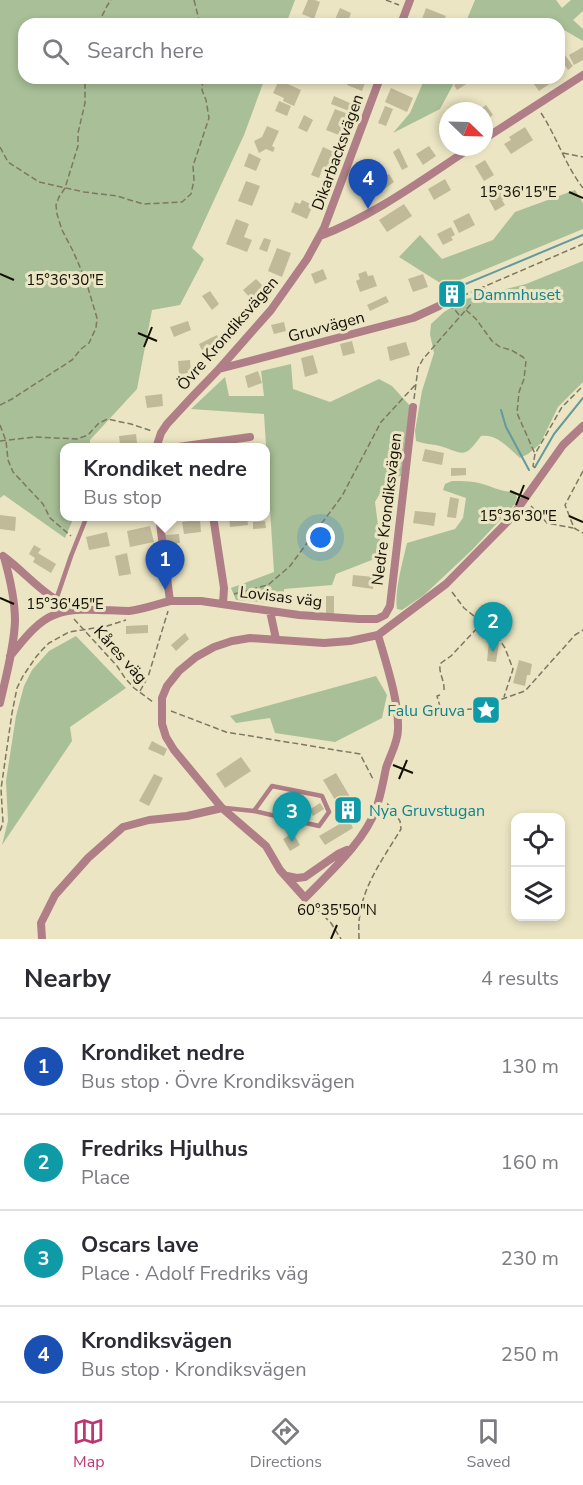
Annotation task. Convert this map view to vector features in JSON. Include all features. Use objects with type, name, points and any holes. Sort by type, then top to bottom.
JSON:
[{"type":"street","points":[[403,18],[409,4]]},
{"type":"street","points":[[493,134],[583,75]]},
{"type":"street","name":"Dikarbacksvägen","points":[[320,236],[378,84]]},
{"type":"street","points":[[320,236],[344,227],[458,156]]},
{"type":"street","name":"Övre Krondiksvägen","points":[[158,443],[161,434],[176,414],[271,310],[296,276],[320,236]]},
{"type":"street","name":"Gruvvägen","points":[[219,369],[393,324],[439,306]]},
{"type":"street","name":"Nedre Krondiksvägen","points":[[387,613],[390,606],[413,407]]},
{"type":"street","points":[[378,635],[396,704],[399,729],[397,740],[386,768],[376,810],[368,825],[350,849],[305,898],[280,870],[266,846],[222,808],[170,744],[162,723],[162,698],[167,686],[179,671],[196,657],[214,647],[232,641],[250,638],[324,643],[350,641],[378,635],[446,584],[511,518],[563,445],[583,426]]},
{"type":"street","points":[[218,443],[250,437]]},
{"type":"street","points":[[10,656],[27,636],[53,615],[72,611],[130,611],[170,601],[160,521]]},
{"type":"street","points":[[214,521],[224,588],[223,600]]},
{"type":"street","points":[[2,555],[72,611]]},
{"type":"street","points":[[0,703],[15,618],[10,578],[2,555]]},
{"type":"street","name":"Lovisas väg","points":[[170,601],[223,600],[270,611],[359,619],[377,619],[387,613]]},
{"type":"street","points":[[270,611],[276,639]]},
{"type":"street","points":[[42,939],[41,923],[56,895],[88,858],[123,827],[149,820],[187,816],[222,808]]},
{"type":"street","points":[[280,870],[287,876],[297,878],[305,876],[338,854],[350,849]]},
{"type":"lane","points":[[56,600],[85,521]]},
{"type":"lane","points":[[222,808],[254,811],[319,826],[329,812],[322,796],[272,786],[254,811]]},
{"type":"path","points":[[101,18],[111,0]]},
{"type":"path","points":[[194,0],[198,18]]},
{"type":"path","points":[[386,0],[409,4]]},
{"type":"path","points":[[0,405],[72,360],[89,343],[96,328],[97,318],[86,281],[62,230],[56,205],[65,188],[78,146],[78,133],[85,103],[85,84]]},
{"type":"path","points":[[0,147],[8,162],[39,182],[117,196],[143,204],[182,202],[191,194],[194,166],[209,118],[202,84]]},
{"type":"path","points":[[536,106],[573,175],[583,188]]},
{"type":"path","points":[[562,152],[583,157]]},
{"type":"path","points":[[439,306],[583,244]]},
{"type":"path","points":[[413,407],[418,368],[423,359],[485,287]]},
{"type":"path","points":[[439,306],[446,304],[450,306],[460,317]]},
{"type":"path","points":[[466,310],[476,319],[492,341],[523,357],[526,361],[517,412],[535,454]]},
{"type":"path","points":[[223,600],[268,585],[290,566],[342,496],[381,423],[416,384]]},
{"type":"path","points":[[542,475],[533,466],[535,454],[562,407],[583,386]]},
{"type":"path","points":[[0,441],[35,437],[77,439],[88,435],[98,424],[107,419],[161,434]]},
{"type":"path","points":[[0,425],[13,472],[43,504],[50,518],[78,540]]},
{"type":"path","points":[[574,528],[565,505],[583,471]]},
{"type":"path","points":[[525,499],[547,523],[574,528],[583,533]]},
{"type":"path","points":[[446,584],[464,608],[496,634],[505,648],[513,669],[504,699]]},
{"type":"path","points":[[139,692],[148,677],[170,601]]},
{"type":"path","name":"Kåres väg","points":[[72,611],[125,678],[139,692],[162,707],[226,732],[360,754],[381,795]]},
{"type":"path","points":[[0,831],[3,819],[1,789],[12,713],[17,688],[23,676],[36,657],[50,644],[69,632],[125,621]]},
{"type":"path","points":[[444,690],[443,678],[439,669],[441,663],[451,656],[482,623]]},
{"type":"path","points":[[396,704],[428,711],[474,709],[525,691],[583,630]]},
{"type":"path","points":[[440,695],[437,696],[442,710]]},
{"type":"path","points":[[5,712],[12,713]]},
{"type":"path","points":[[359,939],[360,914],[365,896],[375,870],[401,829],[400,821],[381,795]]},
{"type":"path","points":[[305,898],[331,923],[341,939]]},
{"type":"green space","points":[[0,0],[295,0],[288,18],[18,18],[18,84],[263,84],[244,135],[192,248],[204,259],[180,305],[152,310],[137,389],[90,440],[90,443],[60,443],[60,521],[72,521],[65,538],[4,495],[0,498]]},
{"type":"green space","points":[[475,0],[556,0],[562,8],[571,0],[583,0],[583,11],[573,20],[583,29],[583,41],[565,30],[565,18],[468,18]]},
{"type":"green space","points":[[422,84],[453,84],[444,102],[439,102],[439,110],[393,133],[410,113]]},
{"type":"green space","points":[[575,190],[583,203],[583,229],[445,286],[399,257],[420,235],[442,259],[493,240],[515,212]]},
{"type":"green space","points":[[583,261],[583,382],[558,407],[540,444],[520,458],[502,442],[487,436],[481,436],[464,453],[416,441],[415,431],[422,391],[434,353],[430,334],[431,324],[444,312],[466,299],[526,284]]},
{"type":"green space","points":[[291,364],[293,389],[330,402],[379,379],[392,386],[412,408],[401,476],[389,478],[375,502],[382,556],[336,574],[332,585],[284,589],[283,604],[236,600],[231,588],[274,572],[270,509],[270,443],[266,443],[264,414],[191,409],[225,377],[229,396],[264,396],[261,371]]},
{"type":"green space","points":[[452,481],[478,483],[514,492],[517,497],[515,504],[472,550],[424,595],[402,610],[397,609],[398,585],[407,543],[455,529],[463,518],[466,498],[443,490],[445,484]]},
{"type":"green space","points":[[76,636],[126,688],[70,727],[72,741],[2,845],[8,821],[6,781],[16,716],[24,686],[32,670],[49,651]]},
{"type":"green space","points":[[376,676],[387,695],[382,718],[335,742],[275,733],[270,718],[236,723],[230,716]]},
{"type":"building","points":[[308,0],[320,2],[314,18],[302,14]]},
{"type":"building","points":[[340,8],[351,13],[349,18],[336,18]]},
{"type":"building","points":[[426,8],[446,16],[445,18],[422,18]]},
{"type":"building","points":[[583,47],[583,60],[574,65],[569,55]]},
{"type":"building","points":[[565,55],[573,66],[568,70],[565,66]]},
{"type":"building","points":[[277,84],[288,84],[301,90],[294,106],[273,93]]},
{"type":"building","points":[[347,84],[365,84],[362,91]]},
{"type":"building","points":[[456,84],[466,84],[457,90]]},
{"type":"building","points":[[534,84],[549,84],[539,91]]},
{"type":"building","points":[[391,88],[413,98],[407,112],[385,102]]},
{"type":"building","points":[[334,96],[352,104],[349,111],[331,104]]},
{"type":"building","points":[[279,101],[291,106],[287,116],[275,111]]},
{"type":"building","points":[[385,106],[393,109],[386,126],[378,123]]},
{"type":"building","points":[[335,109],[348,114],[339,135],[326,130]]},
{"type":"building","points":[[304,115],[313,120],[307,132],[298,128]]},
{"type":"building","points":[[267,126],[279,131],[272,146],[275,148],[273,152],[266,149],[259,153],[254,141],[262,137]]},
{"type":"building","points":[[525,127],[533,140],[511,154],[504,144],[511,140],[509,137]]},
{"type":"building","points":[[429,146],[436,156],[423,165],[416,154]]},
{"type":"building","points":[[323,147],[336,153],[328,173],[322,170],[319,178],[311,175]]},
{"type":"building","points":[[399,148],[408,167],[402,170],[393,152]]},
{"type":"building","points":[[249,153],[261,159],[256,171],[244,166]]},
{"type":"building","points":[[485,160],[494,175],[484,181],[475,166]]},
{"type":"building","points":[[389,174],[394,182],[380,192],[375,184]]},
{"type":"building","points":[[445,179],[451,190],[434,200],[428,189]]},
{"type":"building","points":[[246,181],[260,186],[252,206],[238,201]]},
{"type":"building","points":[[501,186],[507,197],[502,200],[505,205],[495,211],[486,194]]},
{"type":"building","points":[[302,200],[313,205],[307,219],[291,212],[295,202],[300,204]]},
{"type":"building","points":[[404,204],[412,216],[387,232],[379,220]]},
{"type":"building","points":[[469,213],[475,225],[459,233],[453,221]]},
{"type":"building","points":[[236,219],[249,224],[244,237],[252,240],[247,252],[226,244]]},
{"type":"building","points":[[451,227],[455,235],[451,237],[453,240],[443,245],[437,234]]},
{"type":"building","points":[[264,238],[271,240],[267,252],[259,249]]},
{"type":"building","points":[[277,248],[291,253],[282,277],[268,271]]},
{"type":"building","points":[[323,269],[327,279],[315,284],[311,274]]},
{"type":"building","points":[[366,271],[368,276],[373,275],[377,286],[360,292],[356,281],[360,279],[358,274]]},
{"type":"building","points":[[423,274],[428,287],[413,292],[408,279]]},
{"type":"building","points":[[256,279],[264,287],[251,299],[243,290]]},
{"type":"building","points":[[210,291],[219,304],[212,310],[202,296]]},
{"type":"building","points":[[386,296],[389,302],[370,311],[367,305]]},
{"type":"building","points":[[188,321],[191,330],[174,337],[170,327]]},
{"type":"building","points":[[284,322],[286,331],[274,334],[271,325]]},
{"type":"building","points":[[217,335],[224,348],[205,357],[199,344]]},
{"type":"building","points":[[352,341],[355,353],[343,356],[340,344]]},
{"type":"building","points":[[406,342],[410,355],[390,361],[387,347]]},
{"type":"building","points":[[313,355],[318,373],[305,377],[301,358]]},
{"type":"building","points":[[190,360],[191,373],[179,374],[178,361]]},
{"type":"building","points":[[258,371],[262,383],[248,388],[245,376]]},
{"type":"building","points":[[162,394],[163,406],[147,408],[145,396]]},
{"type":"building","points":[[136,434],[137,443],[120,443],[119,436]]},
{"type":"building","points":[[425,449],[444,453],[442,465],[422,461]]},
{"type":"building","points":[[451,468],[466,468],[466,475],[451,476]]},
{"type":"building","points":[[450,497],[459,499],[456,518],[447,517]]},
{"type":"building","points":[[415,511],[436,513],[434,526],[413,523]]},
{"type":"building","points":[[0,515],[16,517],[15,531],[0,529]]},
{"type":"building","points":[[200,521],[201,532],[184,534],[182,522]]},
{"type":"building","points":[[229,521],[248,521],[248,525],[230,527]]},
{"type":"building","points":[[265,521],[266,528],[253,529],[253,522]]},
{"type":"building","points":[[150,526],[154,542],[130,547],[127,531]]},
{"type":"building","points":[[107,532],[110,546],[89,550],[86,537]]},
{"type":"building","points":[[179,534],[180,543],[166,544],[165,535]]},
{"type":"building","points":[[34,545],[41,549],[38,553],[56,564],[51,573],[33,562],[35,558],[29,554]]},
{"type":"building","points":[[127,553],[131,574],[119,576],[115,556]]},
{"type":"building","points":[[353,575],[374,577],[373,589],[352,586]]},
{"type":"building","points":[[326,596],[334,596],[334,615],[326,615]]},
{"type":"building","points":[[148,625],[148,633],[126,634],[126,626]]},
{"type":"building","points":[[185,633],[189,639],[176,651],[171,645]]},
{"type":"building","points":[[489,642],[499,643],[496,662],[487,661]]},
{"type":"building","points":[[519,660],[532,664],[525,686],[513,683]]},
{"type":"building","points":[[152,741],[167,749],[164,756],[148,749]]},
{"type":"building","points":[[241,757],[251,771],[225,788],[216,774]]},
{"type":"building","name":"Nya Gruvstugan","points":[[336,773],[362,817],[351,824],[353,828],[325,845],[319,836],[343,822],[336,811],[340,808],[323,780]]},
{"type":"building","points":[[154,774],[163,778],[149,806],[139,801]]},
{"type":"building","points":[[294,794],[299,802],[285,811],[280,804]]},
{"type":"building","points":[[320,803],[324,809],[313,816],[309,810]]},
{"type":"building","points":[[293,833],[300,845],[290,851],[283,839]]},
{"type":"waterway","points":[[456,288],[583,235]]},
{"type":"waterway","points":[[535,467],[554,434],[583,398]]},
{"type":"waterway","points":[[501,410],[506,427],[529,470]]},
{"type":"place","name":"Krondiksvägen","points":[[368,209]]},
{"type":"place","name":"Dammhuset","points":[[452,294]]},
{"type":"place","name":"Krondiket nedre","points":[[165,590]]},
{"type":"place","name":"Fredriks Hjulhus","points":[[493,652]]},
{"type":"place","name":"Falu Gruva","points":[[486,710]]},
{"type":"place","name":"Nya Gruvstugan","points":[[348,810]]},
{"type":"place","name":"Oscars lave","points":[[292,842]]}]
